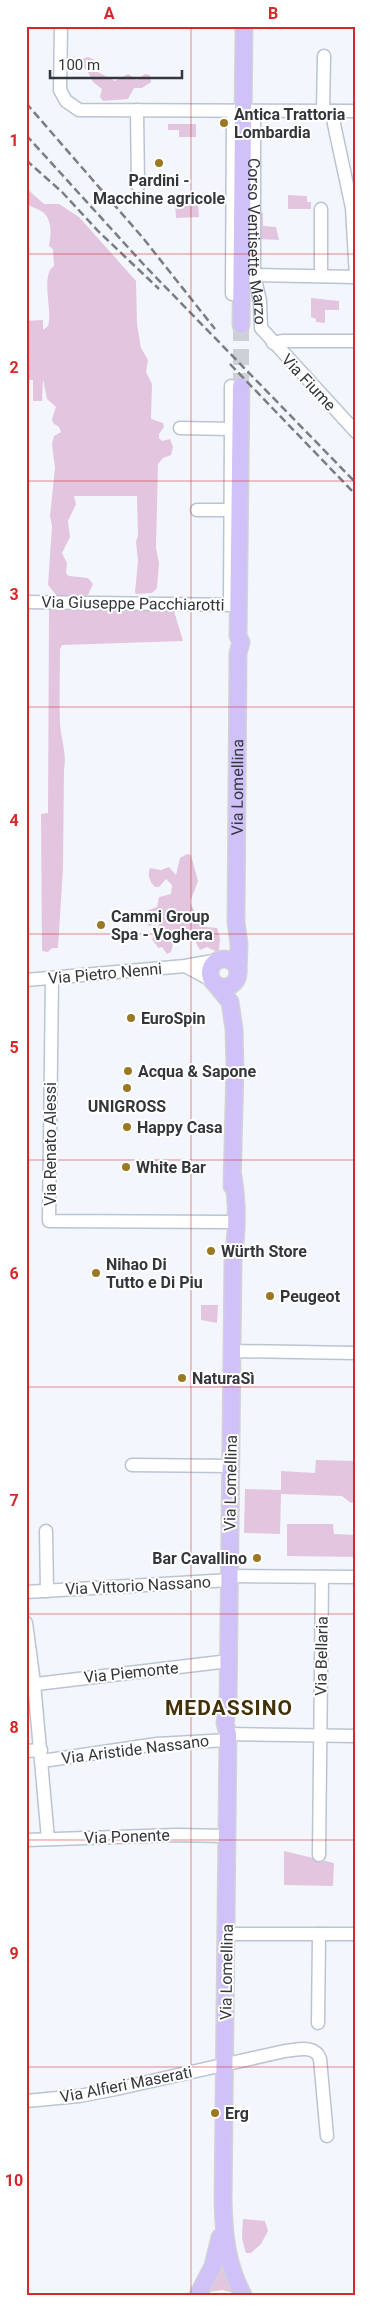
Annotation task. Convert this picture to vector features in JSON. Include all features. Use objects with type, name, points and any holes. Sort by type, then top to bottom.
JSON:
[{"type":"main road","name":"Corso Ventisette Marzo","points":[[241,325],[246,113],[244,26]]},
{"type":"main road","name":"Via Lomellina","points":[[224,2210],[228,1735],[225,1723],[228,1706],[229,1661],[233,1261],[230,1198],[233,1177],[235,1069],[239,1017],[236,992],[239,944],[236,922],[238,653],[235,642],[238,636],[234,605],[236,386]]},
{"type":"main road","name":"Via Lomellina","points":[[235,1069],[231,1008],[226,995],[214,983],[210,975],[212,966],[231,947],[236,922]]},
{"type":"main road","points":[[214,983],[228,987],[238,976],[235,964],[221,959]]},
{"type":"main road","name":"Via Lomellina","points":[[233,1177],[237,1215],[233,1261]]},
{"type":"main road","points":[[198,2295],[213,2266],[220,2239],[224,2210]]},
{"type":"main road","points":[[224,2210],[226,2252],[234,2278],[243,2295]]},
{"type":"street","points":[[61,26],[60,90],[66,101],[79,110],[246,113],[356,111]]},
{"type":"street","points":[[254,275],[356,277],[352,208],[334,124],[329,111],[324,56]]},
{"type":"street","points":[[137,110],[138,186]]},
{"type":"street","name":"Corso Ventisette Marzo","points":[[246,113],[254,275],[260,301],[263,332]]},
{"type":"street","name":"Corso Ventisette Marzo","points":[[232,294],[246,113]]},
{"type":"street","points":[[321,209],[321,276]]},
{"type":"street","name":"Via Fiume","points":[[263,332],[356,432]]},
{"type":"street","points":[[273,343],[284,341],[356,341]]},
{"type":"street","name":"Via Lomellina","points":[[234,605],[230,510],[231,429],[236,386]]},
{"type":"street","points":[[180,428],[231,429]]},
{"type":"street","points":[[197,510],[230,510]]},
{"type":"street","name":"Via Giuseppe Pacchiarotti","points":[[26,602],[234,605]]},
{"type":"street","name":"Via Pietro Nenni","points":[[26,980],[185,966],[221,959]]},
{"type":"street","name":"Via Pietro Nenni","points":[[185,966],[214,983]]},
{"type":"street","name":"Via Renato Alessi","points":[[52,978],[49,1221],[230,1222]]},
{"type":"street","points":[[232,1351],[356,1353]]},
{"type":"street","points":[[132,1465],[231,1466]]},
{"type":"street","name":"Via Vittorio Nassano","points":[[46,1531],[47,1591]]},
{"type":"street","name":"Via Bellaria","points":[[319,1855],[322,1577]]},
{"type":"street","name":"Via Vittorio Nassano","points":[[26,1592],[230,1578],[356,1577]]},
{"type":"street","points":[[26,1623],[30,1684],[41,1755],[48,1839]]},
{"type":"street","name":"Via Piemonte","points":[[30,1684],[229,1661]]},
{"type":"street","name":"Via Aristide Nassano","points":[[26,1751],[41,1755],[228,1735],[356,1736]]},
{"type":"street","name":"Via Ponente","points":[[26,1840],[176,1834],[227,1836]]},
{"type":"street","points":[[226,1934],[356,1934]]},
{"type":"street","points":[[318,2023],[319,1934]]},
{"type":"street","name":"Via Alfieri Maserati","points":[[26,2101],[107,2091],[284,2051],[310,2049],[314,2050],[320,2059],[327,2136]]},
{"type":"shaded area","points":[[88,57],[97,61],[98,72],[115,81],[128,74],[137,80],[145,74],[150,75],[151,82],[142,88],[134,88],[128,99],[103,101],[100,97],[102,89],[93,82],[87,70],[79,65],[82,59]]},
{"type":"shaded area","points":[[168,124],[196,124],[196,137],[179,137],[179,130],[168,130]]},
{"type":"shaded area","points":[[26,188],[44,204],[59,204],[79,217],[136,281],[137,324],[141,348],[148,360],[146,372],[152,384],[151,419],[163,423],[164,427],[159,434],[159,438],[162,441],[170,439],[173,447],[171,455],[163,458],[158,464],[156,548],[159,563],[157,588],[152,593],[136,594],[135,592],[138,561],[136,542],[138,535],[137,496],[74,496],[76,504],[68,521],[70,537],[62,553],[67,563],[66,573],[69,576],[88,578],[93,584],[88,595],[80,596],[57,596],[48,585],[52,526],[50,516],[55,468],[52,444],[54,436],[61,432],[59,427],[53,423],[52,419],[56,407],[47,399],[43,379],[42,401],[33,401],[33,380],[26,380],[26,321],[43,320],[43,330],[48,326],[47,285],[50,271],[54,266],[53,249],[49,246],[51,232],[48,218],[41,211],[26,203]]},
{"type":"shaded area","points":[[288,195],[307,196],[307,202],[311,202],[311,209],[288,209]]},
{"type":"shaded area","points":[[175,201],[194,201],[198,203],[199,217],[176,218]]},
{"type":"shaded area","points":[[259,213],[263,213],[263,226],[276,227],[279,240],[258,239]]},
{"type":"shaded area","points":[[311,298],[339,301],[339,310],[325,310],[325,323],[316,322],[316,319],[311,317]]},
{"type":"shaded area","points":[[49,609],[174,611],[183,641],[62,645],[60,649],[60,723],[65,757],[63,868],[58,948],[52,948],[48,952],[42,951],[41,814],[48,813]]},
{"type":"shaded area","points":[[187,854],[191,855],[198,881],[190,902],[196,915],[206,927],[217,928],[220,938],[219,951],[207,947],[200,950],[196,943],[196,931],[188,933],[182,927],[175,936],[171,952],[167,954],[162,947],[158,948],[152,939],[159,922],[156,921],[150,926],[143,922],[142,918],[146,911],[157,907],[159,897],[171,894],[172,885],[166,879],[159,887],[153,885],[149,876],[150,868],[161,870],[169,867],[176,875],[180,858]]},
{"type":"shaded area","points":[[201,1305],[218,1305],[217,1323],[201,1320]]},
{"type":"shaded area","points":[[316,1460],[356,1461],[356,1501],[351,1503],[342,1496],[281,1494],[280,1534],[244,1533],[245,1489],[281,1490],[281,1471],[315,1473]]},
{"type":"shaded area","points":[[287,1524],[333,1524],[334,1534],[356,1535],[356,1557],[287,1556]]},
{"type":"shaded area","points":[[284,1851],[334,1863],[333,1886],[284,1885]]},
{"type":"shaded area","points":[[243,2219],[265,2221],[268,2231],[261,2244],[251,2253],[246,2253],[242,2239]]},
{"type":"shaded area","points":[[223,2251],[239,2294],[222,2290],[204,2293]]},
{"type":"tunnel","points":[[241,325],[241,386]]},
{"type":"railway","points":[[26,103],[143,238],[215,329]]},
{"type":"railway","points":[[26,135],[145,266],[356,483]]},
{"type":"railway","points":[[26,160],[62,192],[99,232],[159,289]]},
{"type":"railway","points":[[230,364],[356,495]]},
{"type":"place","name":"Antica Trattoria Lombardia","points":[[224,123]]},
{"type":"place","name":"Pardini - Macchine agricole","points":[[159,163]]},
{"type":"place","name":"Cammi Group Spa - Voghera","points":[[101,925]]},
{"type":"place","name":"EuroSpin","points":[[131,1018]]},
{"type":"place","name":"Acqua & Sapone","points":[[128,1071]]},
{"type":"place","name":"UNIGROSS","points":[[127,1088]]},
{"type":"place","name":"Happy Casa","points":[[127,1127]]},
{"type":"place","name":"White Bar","points":[[126,1167]]},
{"type":"place","name":"Würth Store","points":[[211,1251]]},
{"type":"place","name":"Nihao Di Tutto e Di Piu","points":[[96,1273]]},
{"type":"place","name":"Peugeot","points":[[270,1296]]},
{"type":"place","name":"NaturaSì","points":[[182,1378]]},
{"type":"place","name":"Bar Cavallino","points":[[257,1558]]},
{"type":"place","name":"Erg","points":[[215,2113]]},
{"type":"district","name":"MEDASSINO","points":[[229,1708]]}]
